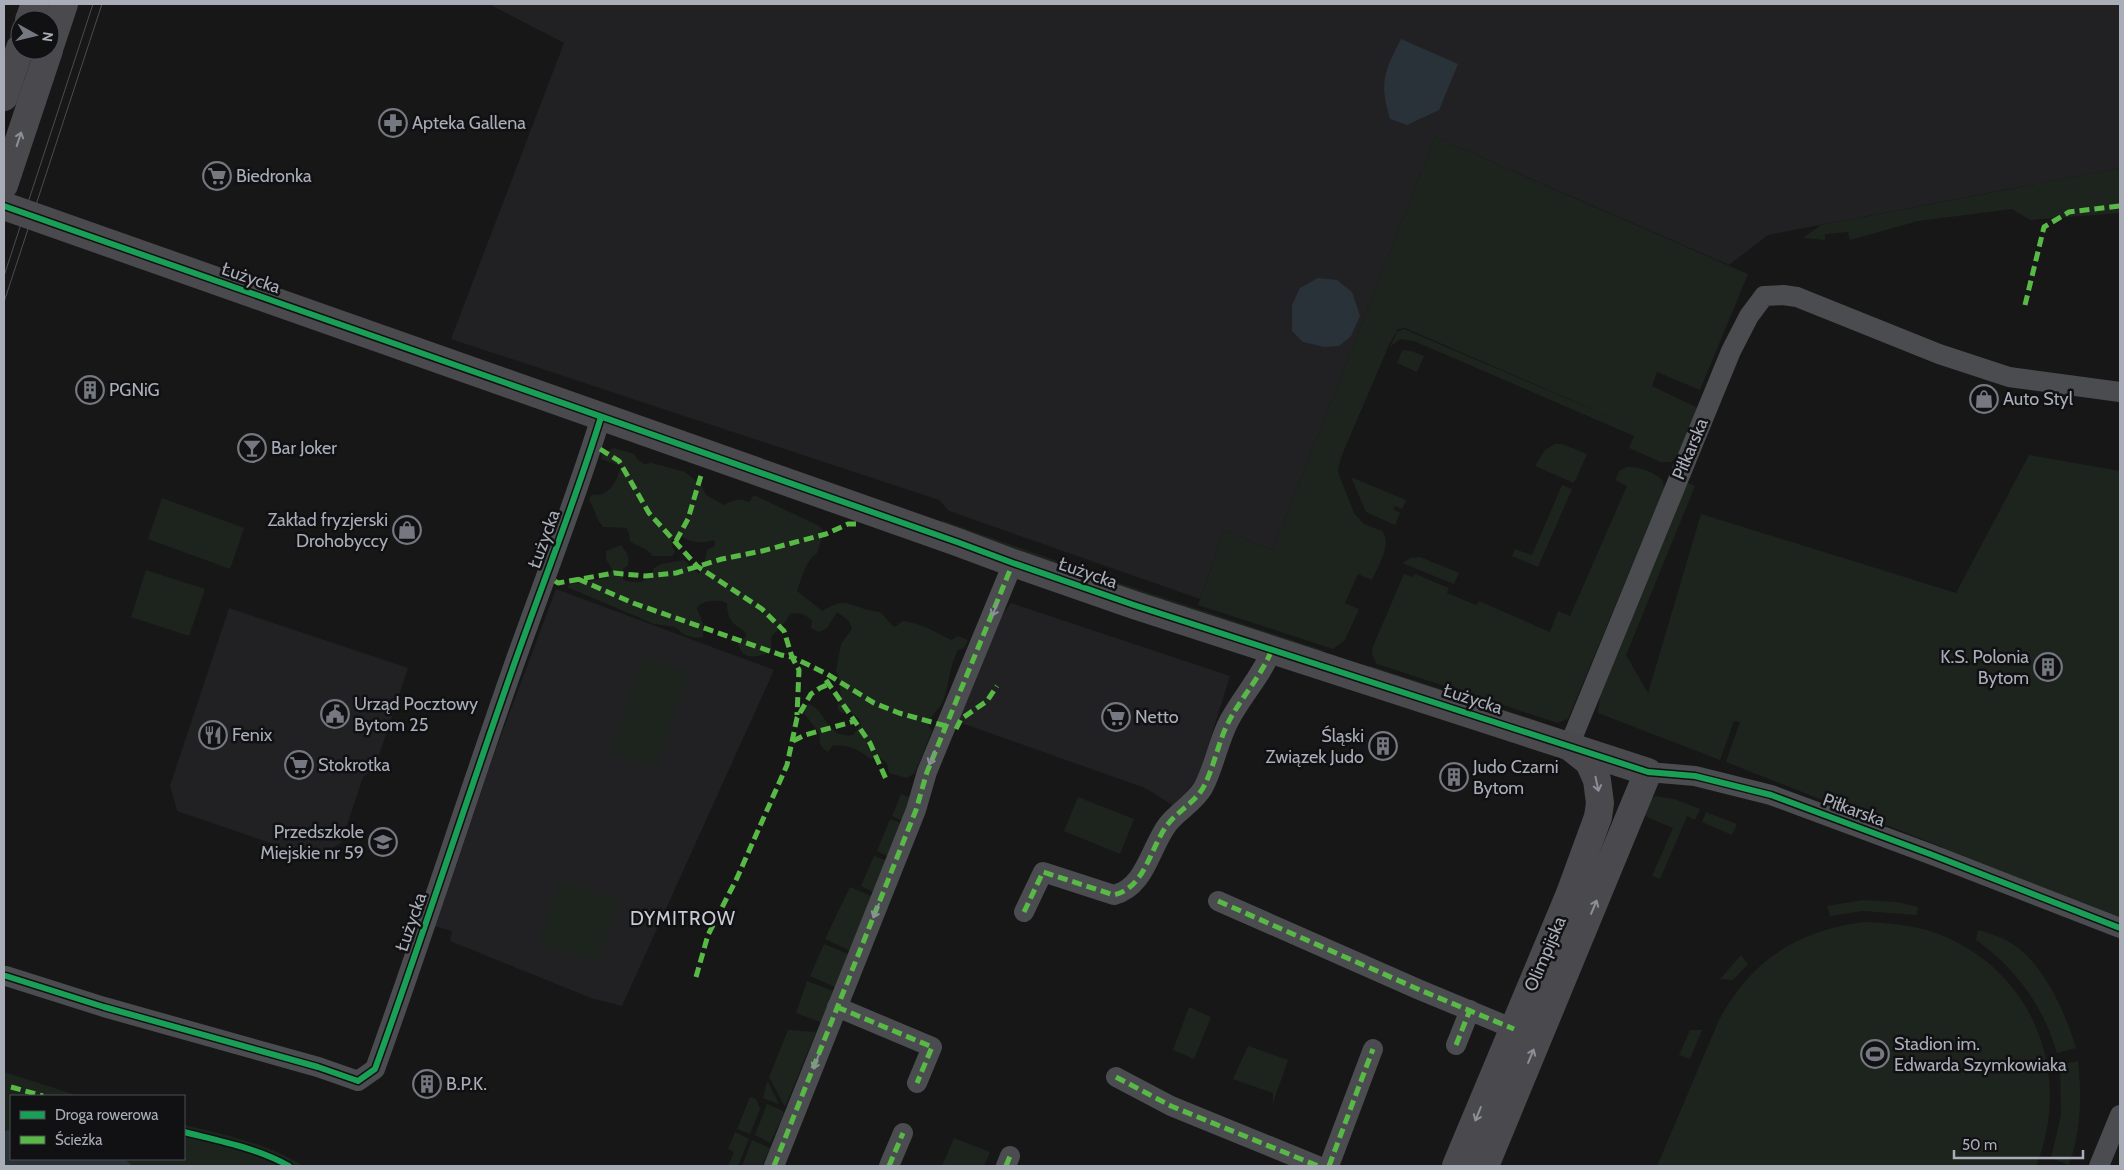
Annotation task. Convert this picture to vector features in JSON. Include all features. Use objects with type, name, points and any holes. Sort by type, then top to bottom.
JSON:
[{"type":"street","points":[[60,16],[64,4]]},
{"type":"street","points":[[4,96],[16,60]]},
{"type":"street","points":[[4,185],[46,60]]},
{"type":"street","name":"Łużycka","points":[[4,206],[1134,605],[1569,746]]},
{"type":"street","name":"Piłkarska","points":[[2120,392],[2009,377],[1939,354],[1797,297],[1783,295],[1764,296],[1749,316],[1727,361],[1569,746],[1648,772],[1695,776],[1771,795],[1938,857],[2120,928]]},
{"type":"street","name":"Łużycka","points":[[6,976],[104,1007],[318,1067],[358,1081],[375,1069],[465,812],[510,676],[565,528],[601,417]]},
{"type":"street","points":[[774,1166],[916,810],[926,772],[1013,563]]},
{"type":"street","points":[[1024,912],[1043,872],[1114,894],[1122,893],[1132,887],[1142,873],[1160,836],[1169,823],[1189,805],[1202,788],[1228,722],[1240,700],[1269,659],[1272,649]]},
{"type":"street","name":"Olimpijska","points":[[1485,1166],[1506,1081],[1514,1028],[1598,817],[1600,803],[1597,780],[1589,762],[1569,746]]},
{"type":"street","name":"Olimpijska","points":[[1456,1166],[1506,1081],[1608,873],[1648,772]]},
{"type":"street","points":[[1218,900],[1514,1028]]},
{"type":"street","points":[[837,1007],[932,1047],[917,1083]]},
{"type":"street","points":[[1456,1045],[1470,1010]]},
{"type":"street","points":[[1329,1166],[1373,1049]]},
{"type":"street","points":[[1116,1077],[1171,1106],[1318,1166]]},
{"type":"street","points":[[2099,1166],[2120,1115]]},
{"type":"street","points":[[890,1166],[903,1133]]},
{"type":"shaded area","points":[[489,4],[2120,4],[2120,168],[1768,235],[1729,265],[1435,137],[1273,550],[1224,531],[1200,599],[949,511],[939,500],[451,339],[564,43]]},
{"type":"shaded area","points":[[1401,39],[1458,64],[1439,110],[1407,125],[1390,119],[1384,86],[1387,69]]},
{"type":"shaded area","points":[[1435,137],[1748,274],[1700,390],[1657,372],[1652,386],[1698,408],[1680,454],[1671,462],[1661,462],[1629,448],[1634,436],[1414,341],[1400,339],[1390,347],[1397,332],[1404,329],[1634,427],[1405,328],[1398,329],[1389,345],[1342,455],[1338,469],[1354,513],[1364,524],[1382,531],[1386,542],[1383,556],[1372,580],[1358,574],[1345,603],[1359,609],[1345,640],[1333,649],[1198,605],[1224,531],[1273,550]]},
{"type":"shaded area","points":[[2120,168],[2120,213],[2030,220],[2012,209],[1918,221],[1850,240],[1848,232],[1825,234],[1825,240],[1803,238],[1821,225]]},
{"type":"shaded area","points":[[1318,278],[1337,280],[1352,292],[1360,316],[1351,336],[1339,346],[1324,347],[1303,342],[1292,331],[1292,305],[1300,288]]},
{"type":"shaded area","points":[[1404,350],[1424,356],[1417,372],[1397,363]]},
{"type":"shaded area","points":[[1555,444],[1562,444],[1587,454],[1574,483],[1535,466],[1545,450]]},
{"type":"shaded area","points":[[614,448],[634,454],[644,464],[652,463],[685,472],[701,485],[706,495],[724,505],[736,500],[749,502],[754,495],[819,526],[824,531],[817,553],[807,565],[797,591],[822,611],[833,605],[850,604],[881,613],[895,627],[903,621],[909,622],[928,628],[951,640],[958,636],[968,640],[964,648],[958,650],[952,664],[943,701],[928,724],[932,731],[915,773],[907,778],[889,773],[887,764],[881,758],[870,759],[862,752],[848,747],[832,746],[828,752],[821,744],[820,734],[803,712],[808,704],[815,707],[832,729],[844,735],[853,735],[861,724],[859,719],[851,712],[842,713],[838,710],[838,705],[842,699],[836,671],[841,644],[852,629],[849,621],[837,612],[827,628],[819,632],[811,628],[812,620],[803,614],[791,613],[771,637],[769,653],[750,656],[743,653],[740,649],[738,644],[746,637],[745,632],[731,620],[727,603],[712,601],[698,606],[697,609],[703,623],[703,637],[695,638],[685,635],[675,627],[654,624],[567,587],[571,584],[608,578],[612,569],[606,559],[606,551],[621,545],[628,558],[628,565],[623,569],[623,580],[633,582],[642,582],[649,577],[654,568],[661,564],[684,560],[698,573],[703,569],[708,549],[714,547],[715,542],[713,540],[696,542],[680,535],[674,537],[672,541],[675,552],[672,556],[652,556],[648,550],[630,541],[626,528],[603,527],[589,500],[592,495],[609,490],[615,482],[621,466],[601,459],[602,454]]},
{"type":"shaded area","points":[[2029,455],[2120,471],[2120,922],[1942,853],[1942,847],[1726,762],[1740,722],[1734,721],[1720,760],[1598,713],[1601,688],[1686,482],[1695,486],[1626,655],[1648,693],[1701,514],[1956,593]]},
{"type":"shaded area","points":[[1627,467],[1651,472],[1663,481],[1664,489],[1568,719],[1558,723],[1377,664],[1372,654],[1372,649],[1404,574],[1412,577],[1415,574],[1449,588],[1447,593],[1476,605],[1479,601],[1550,632],[1558,611],[1570,616],[1627,486],[1615,480],[1620,470]]},
{"type":"shaded area","points":[[1351,477],[1406,500],[1402,509],[1395,506],[1393,509],[1400,513],[1395,525],[1366,512]]},
{"type":"shaded area","points":[[1562,485],[1572,489],[1538,567],[1512,556],[1515,549],[1532,555]]},
{"type":"shaded area","points":[[162,498],[244,528],[230,569],[148,539]]},
{"type":"shaded area","points":[[941,520],[1119,583],[1325,651],[1316,651],[1223,622],[946,526]]},
{"type":"shaded area","points":[[1420,557],[1459,573],[1454,584],[1402,563],[1411,558]]},
{"type":"shaded area","points":[[146,570],[205,589],[189,636],[131,617]]},
{"type":"shaded area","points":[[556,589],[774,670],[622,1006],[591,998],[450,941],[452,931],[430,925]]},
{"type":"shaded area","points":[[1011,603],[1230,676],[1198,779],[1174,806],[1145,788],[953,720],[991,629]]},
{"type":"shaded area","points":[[229,608],[408,668],[374,770],[363,777],[341,843],[314,858],[177,811],[170,786]]},
{"type":"shaded area","points":[[643,657],[689,673],[656,768],[611,753]]},
{"type":"shaded area","points":[[1368,665],[1538,721],[1538,724],[1372,669]]},
{"type":"shaded area","points":[[901,794],[909,797],[911,803],[903,821],[892,816]]},
{"type":"shaded area","points":[[1656,796],[1674,799],[1700,809],[1695,820],[1687,816],[1660,879],[1652,876],[1673,828],[1642,813],[1648,799]]},
{"type":"shaded area","points":[[1078,797],[1134,819],[1120,854],[1064,831]]},
{"type":"shaded area","points":[[1706,812],[1737,824],[1732,835],[1702,822]]},
{"type":"shaded area","points":[[890,819],[902,823],[889,857],[877,851]]},
{"type":"shaded area","points":[[874,856],[888,861],[875,893],[861,886]]},
{"type":"shaded area","points":[[560,880],[619,901],[598,963],[538,943]]},
{"type":"shaded area","points":[[850,887],[874,897],[853,952],[825,939]]},
{"type":"shaded area","points":[[1863,900],[1897,902],[1918,907],[1917,915],[1863,911],[1830,916],[1827,906]]},
{"type":"shaded area","name":"Stadion im. Edwarda Szymkowiaka","points":[[1865,922],[1919,928],[1936,933],[1969,949],[1997,971],[2020,998],[2036,1028],[2046,1060],[2050,1095],[2047,1130],[2036,1166],[1657,1166],[1719,1020],[1746,980],[1779,952],[1798,941],[1818,932]]},
{"type":"shaded area","points":[[1978,930],[1998,937],[2017,947],[2037,967],[2061,1007],[2076,1048],[2057,1053],[2036,1004],[2015,975],[1976,940]]},
{"type":"shaded area","points":[[824,944],[851,955],[837,988],[810,976]]},
{"type":"shaded area","points":[[1741,955],[1748,964],[1733,980],[1720,979]]},
{"type":"shaded area","points":[[807,981],[836,992],[823,1023],[796,1013]]},
{"type":"shaded area","points":[[1189,1007],[1211,1017],[1194,1059],[1173,1050]]},
{"type":"shaded area","points":[[788,1030],[816,1032],[785,1107],[769,1077]]},
{"type":"shaded area","points":[[1690,1030],[1702,1030],[1690,1059],[1679,1055]]},
{"type":"shaded area","points":[[1248,1046],[1288,1060],[1273,1103],[1273,1093],[1233,1079]]},
{"type":"shaded area","points":[[2078,1061],[2080,1114],[2069,1165],[2051,1158],[2061,1115],[2060,1065]]},
{"type":"shaded area","points":[[4,1072],[76,1095],[10,1095],[10,1160],[185,1160],[185,1125],[230,1136],[275,1151],[303,1166],[4,1166]]},
{"type":"shaded area","points":[[768,1082],[779,1104],[763,1098]]},
{"type":"shaded area","points":[[750,1097],[756,1099],[760,1109],[750,1134],[737,1129]]},
{"type":"shaded area","points":[[767,1104],[783,1111],[784,1114],[770,1143],[755,1135]]},
{"type":"shaded area","points":[[10,1130],[10,1160],[126,1160],[132,1166],[4,1166],[4,1131]]},
{"type":"shaded area","points":[[735,1132],[749,1139],[738,1166],[728,1166],[734,1152],[728,1149]]},
{"type":"shaded area","points":[[954,1138],[990,1152],[984,1166],[942,1166]]},
{"type":"shaded area","points":[[752,1140],[770,1148],[762,1166],[742,1166]]},
{"type":"tram line","points":[[4,276],[93,4]]},
{"type":"tram line","points":[[4,302],[102,4]]},
{"type":"marked path","points":[[2025,305],[2044,227],[2069,212],[2120,206]]},
{"type":"marked path","points":[[600,449],[619,461],[649,513],[697,566],[762,609],[784,631],[792,657],[827,674],[874,703],[899,713],[946,726]]},
{"type":"marked path","points":[[676,541],[688,519],[702,472]]},
{"type":"marked path","points":[[555,581],[558,583],[614,573],[645,576],[676,573],[722,559],[762,551],[826,534],[848,524],[859,524]]},
{"type":"marked path","points":[[774,1166],[916,810],[927,772],[1013,563]]},
{"type":"marked path","points":[[578,579],[633,603],[781,655],[792,657],[799,670],[797,715]]},
{"type":"marked path","points":[[1024,912],[1043,872],[1114,895],[1125,891],[1133,884],[1146,865],[1168,824],[1203,788],[1229,721],[1263,667],[1272,649]]},
{"type":"marked path","points":[[826,680],[870,743],[886,779]]},
{"type":"marked path","points":[[696,977],[708,935],[737,878],[787,765],[797,718],[811,694],[829,684]]},
{"type":"marked path","points":[[956,729],[961,719],[987,701],[997,686]]},
{"type":"marked path","points":[[793,741],[805,735],[855,721]]},
{"type":"marked path","points":[[1218,901],[1420,990],[1514,1029]]},
{"type":"marked path","points":[[837,1007],[932,1047],[917,1083]]},
{"type":"marked path","points":[[1456,1045],[1470,1010]]},
{"type":"marked path","points":[[1329,1166],[1373,1049]]},
{"type":"marked path","points":[[1116,1077],[1171,1106],[1318,1166]]},
{"type":"marked path","points":[[11,1087],[39,1095]]},
{"type":"marked path","points":[[889,1166],[903,1133]]},
{"type":"marked path","points":[[1006,1166],[1010,1156]]},
{"type":"cycle path","points":[[4,206],[1134,605],[1648,772],[1695,776],[1771,795],[2120,928]]},
{"type":"cycle path","points":[[6,976],[104,1007],[318,1067],[358,1081],[375,1069],[601,417]]},
{"type":"cycle path","points":[[185,1132],[264,1154],[289,1166]]},
{"type":"place","name":"Apteka Gallena","points":[[393,123]]},
{"type":"place","name":"Biedronka","points":[[217,176]]},
{"type":"place","name":"PGNiG","points":[[90,390]]},
{"type":"place","name":"Auto Styl","points":[[1984,399]]},
{"type":"place","name":"Bar Joker","points":[[252,448]]},
{"type":"place","name":"Zakład fryzjerski Drohobyccy","points":[[407,530]]},
{"type":"place","name":"K.S. Polonia Bytom","points":[[2048,667]]},
{"type":"place","name":"Urząd Pocztowy Bytom 25","points":[[335,714]]},
{"type":"place","name":"Netto","points":[[1116,717]]},
{"type":"place","name":"Fenix","points":[[213,735]]},
{"type":"place","name":"Śląski Związek Judo","points":[[1383,746]]},
{"type":"place","name":"Stokrotka","points":[[299,765]]},
{"type":"place","name":"Judo Czarni Bytom","points":[[1454,777]]},
{"type":"place","name":"Przedszkole Miejskie nr 59","points":[[383,842]]},
{"type":"place","name":"Stadion im. Edwarda Szymkowiaka","points":[[1875,1054]]},
{"type":"place","name":"B.P.K.","points":[[427,1084]]},
{"type":"district","name":"DYMITROW","points":[[683,918]]}]
